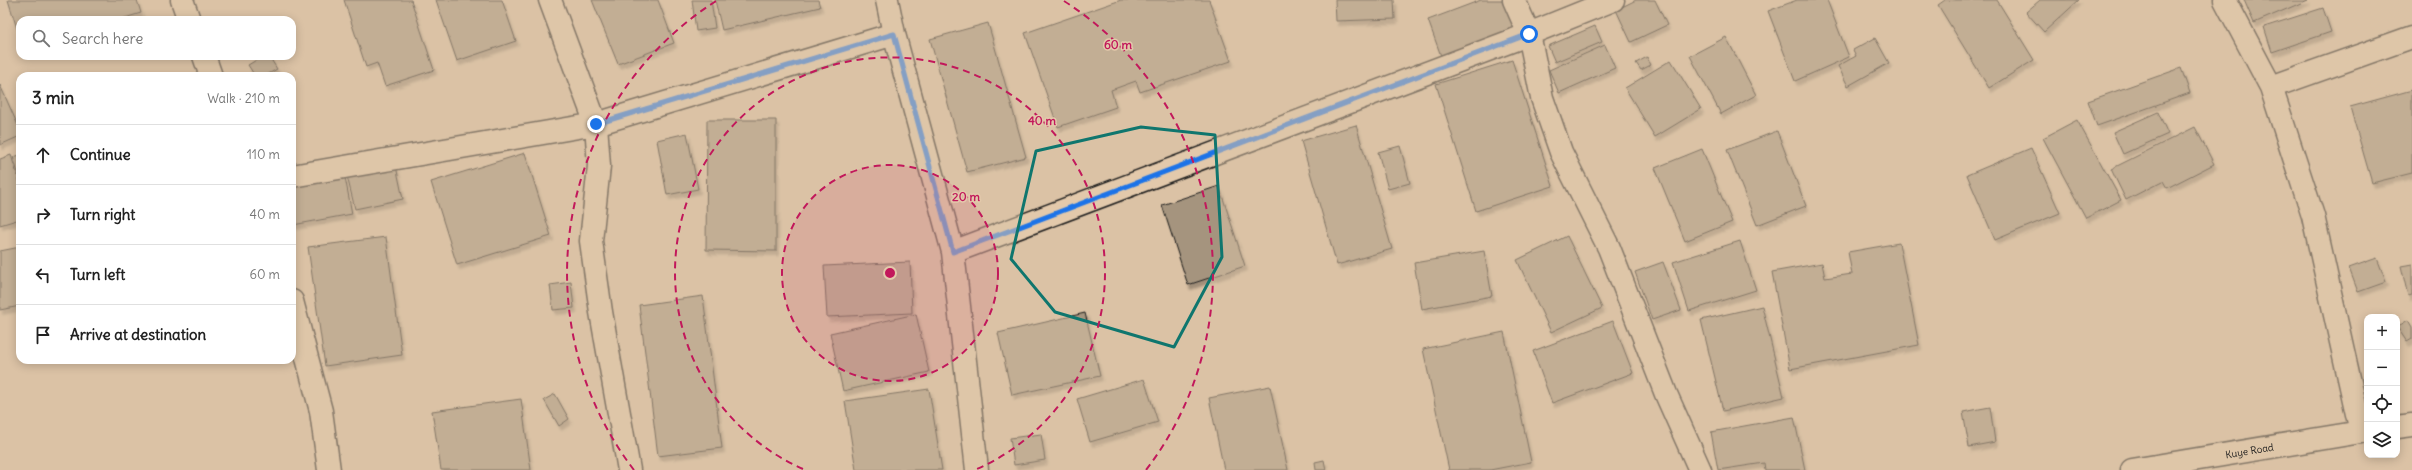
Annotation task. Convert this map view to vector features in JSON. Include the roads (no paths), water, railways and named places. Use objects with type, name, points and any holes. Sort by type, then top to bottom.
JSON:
[{"type":"street","points":[[182,0],[188,16]]},
{"type":"street","points":[[550,0],[596,124],[599,166],[591,241],[601,312],[629,470]]},
{"type":"street","points":[[887,0],[894,34],[953,252],[977,470]]},
{"type":"street","points":[[1514,0],[1529,34],[1542,98],[1561,152],[1609,248],[1666,394],[1700,470]]},
{"type":"street","points":[[953,252],[1529,34],[1614,0]]},
{"type":"street","points":[[2225,0],[2271,87],[2313,216],[2364,431]]},
{"type":"street","points":[[296,175],[596,124],[894,34]]},
{"type":"street","points":[[2271,87],[2412,37]]},
{"type":"street","points":[[206,60],[210,72]]},
{"type":"street","points":[[296,316],[321,411],[329,470]]},
{"type":"street","points":[[2400,427],[2412,425]]},
{"type":"street","name":"Kuye Road","points":[[2132,470],[2364,431]]}]
